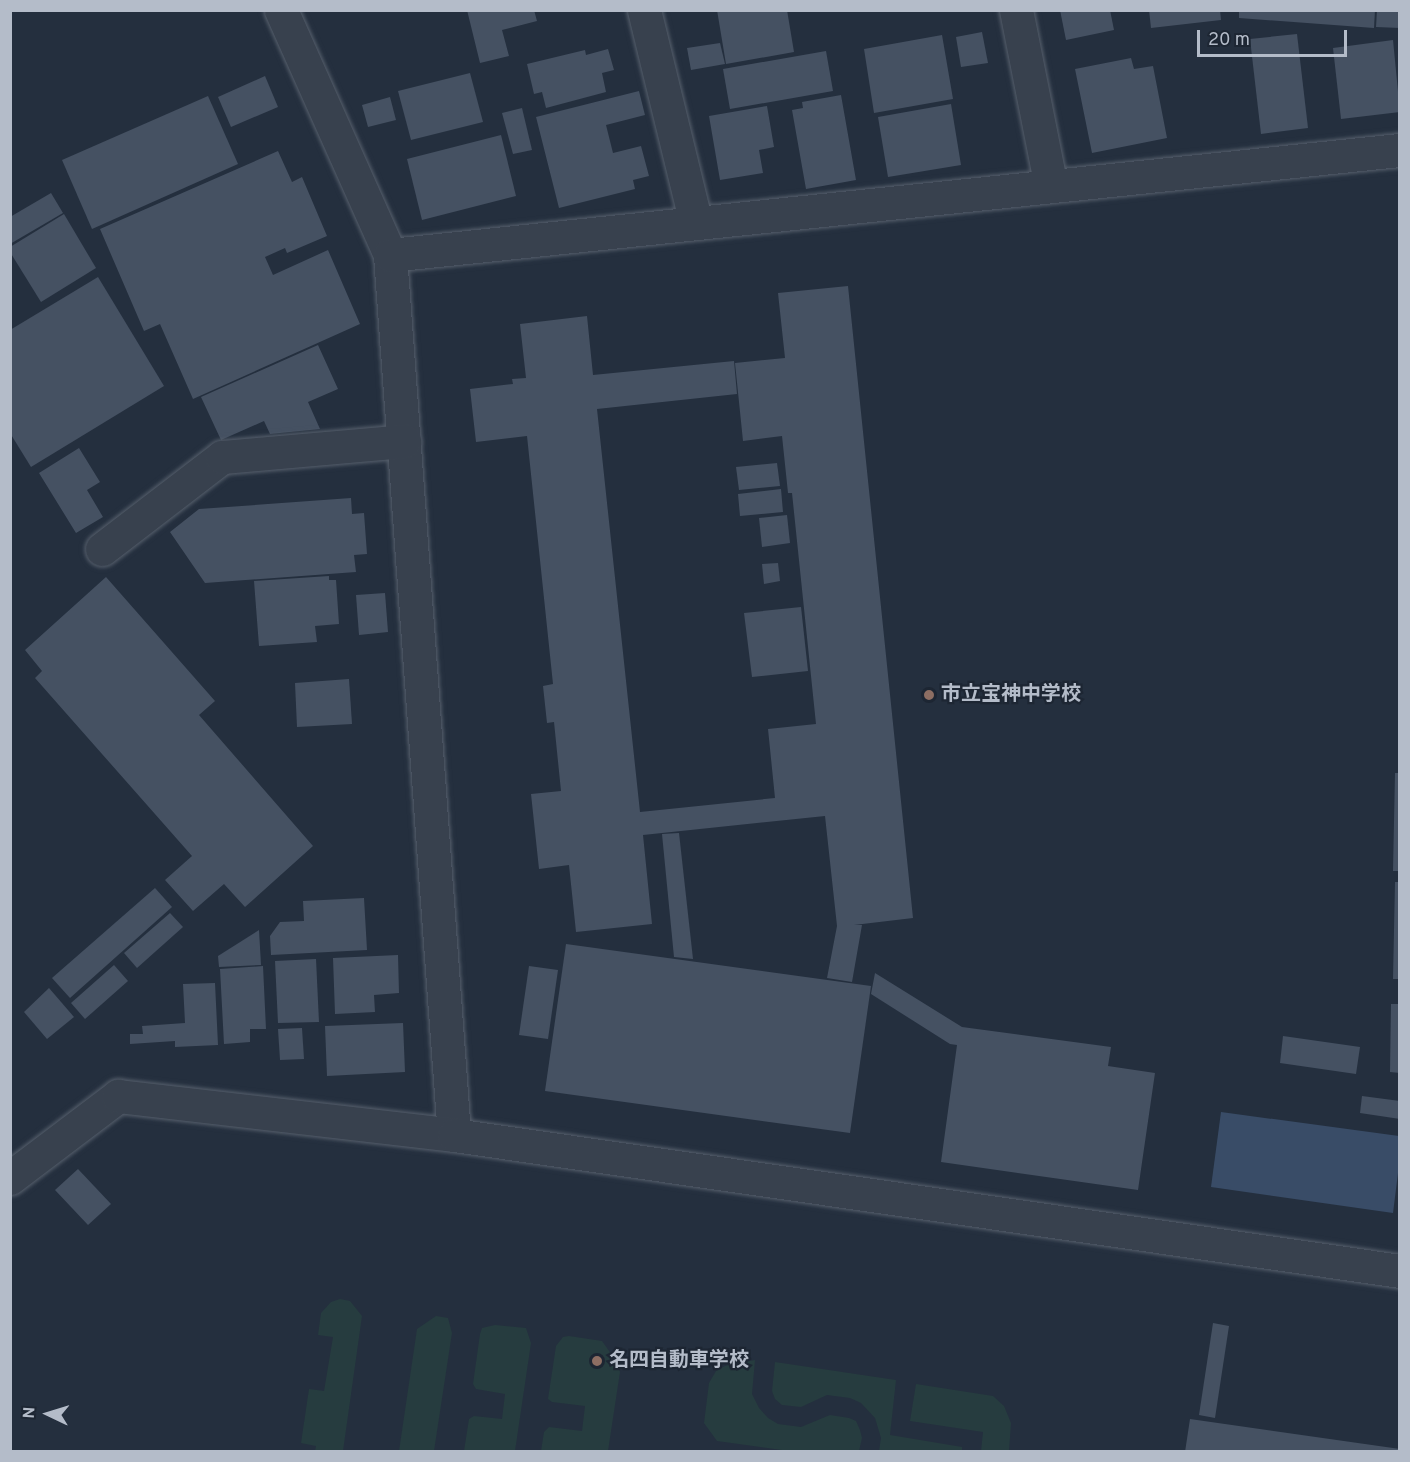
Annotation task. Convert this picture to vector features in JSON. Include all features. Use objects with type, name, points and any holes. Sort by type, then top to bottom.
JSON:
[{"type":"street","points":[[281,10],[390,255],[454,1135]]},
{"type":"street","points":[[644,10],[696,223]]},
{"type":"street","points":[[1016,10],[1051,186]]},
{"type":"street","points":[[390,255],[1400,150]]},
{"type":"street","points":[[102,549],[222,457],[404,441]]},
{"type":"street","points":[[10,1178],[118,1096],[454,1135],[1400,1271]]},
{"type":"green space","points":[[340,1299],[350,1301],[362,1316],[343,1451],[315,1451],[316,1446],[301,1443],[309,1389],[324,1391],[333,1337],[318,1335],[321,1313],[331,1302]]},
{"type":"green space","points":[[436,1316],[448,1318],[452,1333],[434,1451],[399,1451],[417,1329]]},
{"type":"green space","points":[[495,1325],[526,1328],[531,1343],[515,1451],[464,1451],[469,1419],[474,1416],[502,1419],[505,1394],[476,1389],[473,1384],[482,1328]]},
{"type":"green space","points":[[563,1337],[602,1341],[617,1362],[620,1372],[608,1451],[541,1451],[544,1432],[549,1427],[582,1431],[585,1406],[552,1402],[548,1399],[556,1346]]},
{"type":"green space","points":[[755,1360],[752,1394],[759,1408],[768,1418],[778,1424],[801,1427],[830,1415],[849,1418],[856,1421],[860,1430],[862,1438],[859,1451],[789,1451],[717,1441],[704,1423],[709,1383],[716,1371],[725,1366]]},
{"type":"green space","points":[[775,1362],[896,1380],[890,1435],[962,1447],[962,1451],[879,1451],[881,1438],[875,1418],[861,1403],[850,1398],[827,1395],[801,1407],[782,1405],[775,1399],[772,1391]]},
{"type":"green space","points":[[916,1384],[993,1396],[1004,1406],[1011,1423],[1009,1451],[981,1451],[983,1432],[910,1421]]},
{"type":"water","points":[[1221,1112],[1399,1136],[1399,1165],[1393,1213],[1211,1187]]},
{"type":"building","points":[[467,10],[534,10],[537,21],[502,30],[509,56],[480,63]]},
{"type":"building","points":[[717,10],[787,10],[794,52],[726,64]]},
{"type":"building","points":[[1060,10],[1110,10],[1114,30],[1066,40]]},
{"type":"building","points":[[1149,10],[1220,10],[1221,20],[1151,28]]},
{"type":"building","points":[[1239,10],[1375,10],[1374,28],[1239,18]]},
{"type":"building","points":[[1377,10],[1400,10],[1400,28],[1376,27]]},
{"type":"building","points":[[982,32],[988,63],[961,67],[956,37]]},
{"type":"building","points":[[1297,34],[1308,128],[1261,134],[1250,39]]},
{"type":"building","points":[[942,35],[953,99],[874,113],[864,49]]},
{"type":"building","points":[[1393,40],[1400,112],[1341,119],[1333,48]]},
{"type":"building","points":[[720,43],[725,64],[691,70],[687,48]]},
{"type":"building","points":[[608,49],[614,70],[602,73],[606,92],[546,108],[542,92],[534,94],[527,64],[585,50],[586,55]]},
{"type":"building","points":[[826,51],[833,91],[730,109],[723,69]]},
{"type":"building","points":[[1131,58],[1134,69],[1153,66],[1167,138],[1092,153],[1075,69]]},
{"type":"building","points":[[470,73],[483,122],[411,140],[398,91]]},
{"type":"building","points":[[265,76],[278,107],[231,127],[218,97]]},
{"type":"building","points":[[639,91],[645,115],[606,125],[613,153],[641,146],[649,176],[633,180],[635,189],[559,208],[536,117]]},
{"type":"building","points":[[841,95],[856,180],[806,189],[792,110],[803,108],[802,102]]},
{"type":"building","points":[[208,96],[238,164],[92,229],[62,160]]},
{"type":"building","points":[[390,97],[396,120],[368,127],[362,105]]},
{"type":"building","points":[[951,104],[961,165],[888,177],[878,117]]},
{"type":"building","points":[[767,106],[774,147],[759,150],[763,173],[720,180],[709,116]]},
{"type":"building","points":[[522,108],[532,150],[513,154],[502,113]]},
{"type":"building","points":[[501,135],[516,196],[422,220],[407,159]]},
{"type":"building","points":[[278,151],[292,182],[302,177],[327,236],[287,253],[285,248],[265,257],[273,275],[328,250],[360,324],[193,399],[160,324],[144,331],[100,229]]},
{"type":"building","points":[[51,193],[63,213],[10,244],[10,217]]},
{"type":"building","points":[[64,214],[96,268],[41,302],[10,252],[10,247]]},
{"type":"building","points":[[98,277],[164,386],[31,467],[10,433],[10,330]]},
{"type":"building","points":[[848,286],[913,918],[854,925],[862,925],[852,982],[827,978],[837,926],[825,816],[643,835],[652,924],[576,932],[569,865],[539,869],[531,794],[561,791],[554,722],[547,723],[543,686],[553,684],[527,436],[476,442],[470,389],[513,384],[512,379],[526,378],[520,324],[587,316],[593,375],[734,361],[737,394],[597,409],[640,812],[775,798],[768,729],[816,724],[792,493],[788,493],[782,436],[743,441],[735,363],[785,358],[778,293]]},
{"type":"building","points":[[318,345],[338,389],[308,402],[320,429],[270,434],[264,421],[221,440],[201,397]]},
{"type":"building","points":[[79,448],[100,482],[87,490],[103,517],[76,533],[39,473]]},
{"type":"building","points":[[777,463],[780,486],[739,490],[736,467]]},
{"type":"building","points":[[781,489],[783,512],[740,516],[738,494]]},
{"type":"building","points":[[351,498],[352,514],[364,513],[367,554],[354,555],[356,572],[205,583],[170,532],[199,509]]},
{"type":"building","points":[[787,515],[790,543],[762,547],[759,518]]},
{"type":"building","points":[[778,563],[780,581],[764,584],[762,564]]},
{"type":"building","points":[[329,576],[329,580],[336,580],[339,624],[315,626],[317,642],[259,646],[254,581]]},
{"type":"building","points":[[106,577],[215,701],[199,715],[313,846],[245,907],[224,884],[193,911],[165,880],[192,856],[35,678],[42,671],[25,650]]},
{"type":"building","points":[[385,593],[388,632],[359,635],[356,595]]},
{"type":"building","points":[[801,607],[808,671],[752,677],[744,613]]},
{"type":"building","points":[[349,679],[352,724],[297,727],[295,683]]},
{"type":"building","points":[[1395,773],[1400,773],[1400,871],[1393,871]]},
{"type":"building","points":[[679,833],[693,959],[674,957],[662,834]]},
{"type":"building","points":[[1395,882],[1400,882],[1400,979],[1393,979]]},
{"type":"building","points":[[155,888],[172,907],[70,998],[52,978]]},
{"type":"building","points":[[364,898],[367,950],[271,955],[270,936],[280,922],[304,921],[303,901]]},
{"type":"building","points":[[170,913],[183,927],[137,968],[124,953]]},
{"type":"building","points":[[259,930],[261,965],[219,967],[218,956]]},
{"type":"building","points":[[566,944],[871,986],[850,1133],[545,1091]]},
{"type":"building","points":[[398,955],[399,993],[374,995],[375,1012],[335,1014],[333,958]]},
{"type":"building","points":[[316,959],[319,1022],[278,1023],[275,961]]},
{"type":"building","points":[[114,965],[128,981],[85,1019],[71,1003]]},
{"type":"building","points":[[263,966],[266,1029],[250,1029],[250,1042],[224,1044],[220,969]]},
{"type":"building","points":[[529,966],[558,970],[548,1039],[519,1035]]},
{"type":"building","points":[[875,973],[962,1027],[1111,1047],[1108,1066],[1155,1073],[1138,1190],[941,1162],[957,1045],[950,1044],[871,994]]},
{"type":"building","points":[[215,983],[218,1045],[175,1047],[175,1041],[130,1044],[130,1034],[143,1034],[142,1026],[185,1023],[183,984]]},
{"type":"building","points":[[49,988],[74,1017],[47,1039],[24,1012]]},
{"type":"building","points":[[1391,1004],[1400,1004],[1400,1073],[1390,1072]]},
{"type":"building","points":[[403,1023],[405,1072],[327,1076],[325,1026]]},
{"type":"building","points":[[302,1028],[304,1059],[280,1060],[278,1029]]},
{"type":"building","points":[[1283,1036],[1360,1047],[1356,1074],[1280,1063]]},
{"type":"building","points":[[1362,1096],[1400,1101],[1400,1119],[1360,1113]]},
{"type":"building","points":[[78,1169],[111,1204],[88,1225],[55,1190]]},
{"type":"building","points":[[1213,1323],[1229,1326],[1215,1418],[1199,1415]]},
{"type":"building","points":[[1190,1419],[1400,1449],[1400,1452],[1185,1452]]},
{"type":"place","name":"市立宝神中学校","points":[[929,695]]},
{"type":"place","name":"名四自動車学校","points":[[597,1361]]}]
